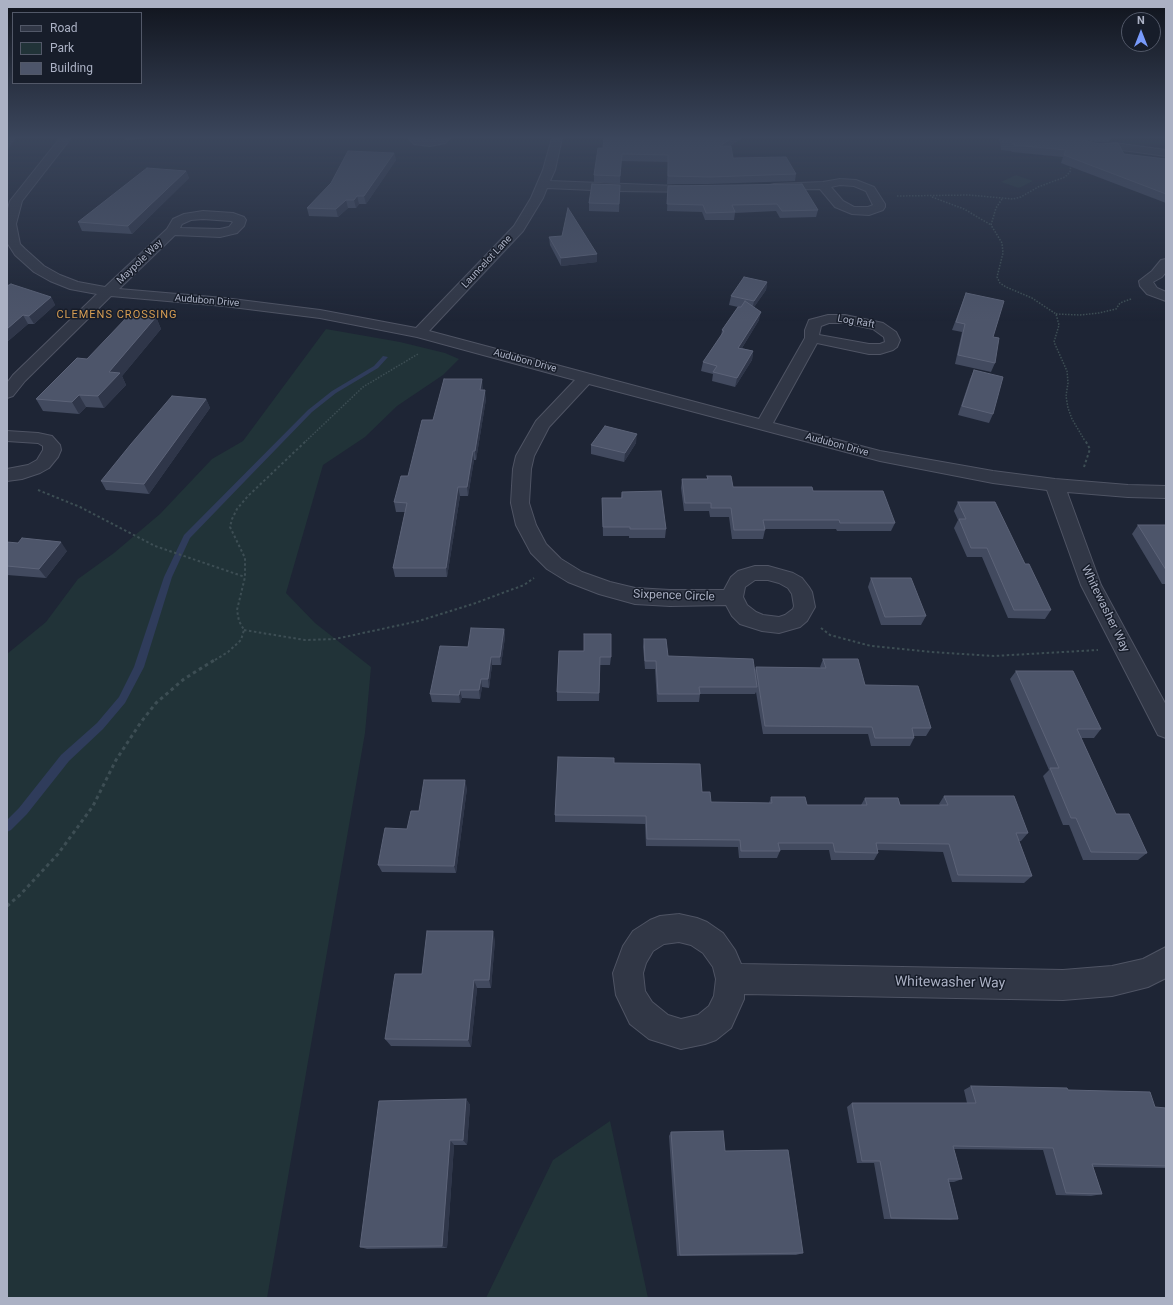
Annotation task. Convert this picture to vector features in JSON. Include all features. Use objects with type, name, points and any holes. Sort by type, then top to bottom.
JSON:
[{"type":"street","name":"Audubon Drive","points":[[18,199],[10,224],[14,244],[28,261],[39,269],[55,278],[75,286],[108,292],[320,314],[419,333],[880,456],[993,477],[1055,485],[1128,491],[1166,492]]},
{"type":"street","name":"Launcelot Lane","points":[[419,333],[519,228],[532,209],[536,199]]},
{"type":"street","points":[[835,199],[839,204],[852,210],[869,211],[879,207],[876,199]]},
{"type":"street","name":"Maypole Way","points":[[7,393],[56,341],[172,232]]},
{"type":"street","points":[[1163,271],[1146,281],[1147,286],[1152,291],[1166,297]]},
{"type":"street","points":[[764,425],[812,338]]},
{"type":"street","name":"Sixpence Circle","points":[[587,377],[542,425],[525,456],[522,469],[520,503],[526,525],[538,548],[554,564],[575,577],[606,589],[635,596],[670,598],[733,597]]},
{"type":"street","points":[[7,436],[46,440],[51,445],[52,450],[49,457],[43,464],[14,474]]},
{"type":"street","name":"Whitewasher Way","points":[[1055,485],[1091,585],[1166,728]]},
{"type":"street","points":[[768,572],[786,578],[795,583],[802,592],[805,607],[800,615],[792,621],[779,625],[762,623],[748,618],[739,610],[733,597],[734,589],[738,582],[746,576],[755,573],[768,572]]},
{"type":"street","name":"Whitewasher Way","points":[[731,979],[1063,985],[1112,981],[1148,972],[1166,961]]},
{"type":"path","points":[[937,199],[964,209],[991,225],[1002,243],[1003,253],[997,277],[1000,283],[1032,298],[1056,314],[1080,314],[1116,309],[1120,303],[1143,296],[1152,291]]},
{"type":"path","points":[[991,225],[996,208],[1001,199]]},
{"type":"path","points":[[1055,485],[1080,476],[1090,449],[1072,419],[1068,408],[1066,396],[1068,383],[1066,371],[1054,342],[1058,325],[1056,314]]},
{"type":"path","points":[[7,906],[20,895],[58,854],[93,806],[116,760],[141,722],[156,703],[184,679],[228,652],[241,640],[244,630],[239,621],[237,610],[245,577],[244,558],[239,543],[230,527],[237,509],[248,496],[363,387],[410,360],[426,347],[419,333]]},
{"type":"path","points":[[14,474],[24,484],[80,507],[155,546],[245,577]]},
{"type":"path","points":[[244,630],[305,640],[336,639],[366,634],[419,621],[473,604],[524,584],[554,564]]},
{"type":"path","points":[[800,615],[830,635],[871,646],[994,656],[1091,650],[1124,650]]},
{"type":"green space","points":[[326,329],[400,342],[445,353],[459,359],[443,375],[397,406],[365,437],[323,465],[286,593],[315,623],[371,667],[365,733],[267,1298],[7,1298],[7,654],[46,622],[78,579],[114,553],[160,514],[212,459],[243,441]]},
{"type":"green space","points":[[610,1121],[648,1298],[486,1298],[553,1160]]},
{"type":"building","points":[[108,199],[157,199],[128,226],[78,222]]},
{"type":"building","points":[[316,199],[355,199],[346,200],[336,209],[307,208]]},
{"type":"building","points":[[590,199],[619,199],[619,204],[589,203]]},
{"type":"building","points":[[667,199],[811,199],[818,210],[782,211],[777,204],[732,205],[735,212],[706,213],[703,205],[667,204]]},
{"type":"building","points":[[568,208],[597,254],[561,258],[549,237],[562,236]]},
{"type":"building","points":[[744,277],[767,282],[754,301],[731,296]]},
{"type":"building","points":[[11,284],[51,297],[29,316],[23,315],[7,329],[7,286]]},
{"type":"building","points":[[966,293],[1004,301],[993,337],[999,338],[995,363],[958,355],[965,324],[956,322]]},
{"type":"building","points":[[745,301],[761,312],[738,348],[753,351],[737,378],[713,372],[717,366],[703,362],[724,331],[722,330],[738,307],[741,307]]},
{"type":"building","points":[[129,315],[156,317],[109,372],[120,373],[98,396],[79,395],[72,402],[36,399],[77,358],[87,359]]},
{"type":"building","points":[[974,370],[1003,377],[993,414],[962,406]]},
{"type":"building","points":[[444,379],[482,379],[480,390],[485,390],[475,451],[473,451],[467,487],[458,487],[446,568],[393,568],[407,503],[394,502],[401,476],[408,476],[422,420],[433,420]]},
{"type":"building","points":[[172,396],[206,399],[144,484],[101,481],[131,444]]},
{"type":"building","points":[[605,426],[637,434],[625,453],[591,445]]},
{"type":"building","points":[[707,476],[731,476],[733,487],[812,487],[813,491],[883,491],[895,523],[840,523],[839,520],[763,520],[765,530],[734,530],[731,508],[711,508],[711,503],[685,503],[682,479],[708,479]]},
{"type":"building","points":[[661,491],[666,529],[603,527],[602,498],[622,498],[622,492]]},
{"type":"building","points":[[958,502],[995,502],[1025,564],[1029,564],[1051,610],[1014,610],[987,548],[971,548],[959,519],[966,519]]},
{"type":"building","points":[[1138,525],[1166,525],[1166,570]]},
{"type":"building","points":[[22,538],[61,542],[39,569],[7,566],[7,542],[18,543]]},
{"type":"building","points":[[871,578],[911,578],[926,616],[885,617]]},
{"type":"building","points":[[471,628],[504,629],[500,657],[491,657],[488,679],[481,679],[479,690],[460,690],[459,695],[430,694],[440,646],[468,647]]},
{"type":"building","points":[[584,634],[611,634],[611,657],[600,657],[599,693],[557,692],[559,651],[584,651]]},
{"type":"building","points":[[644,639],[666,639],[668,656],[753,659],[757,687],[699,687],[700,694],[658,694],[656,661],[645,661]]},
{"type":"building","points":[[823,659],[858,659],[865,685],[918,686],[931,728],[912,728],[914,738],[875,738],[872,727],[765,726],[756,667],[826,668]]},
{"type":"building","points":[[1016,671],[1073,671],[1101,729],[1077,729],[1116,814],[1129,814],[1147,853],[1091,852],[1076,818],[1071,818],[1050,768],[1059,768]]},
{"type":"building","points":[[558,757],[614,758],[614,763],[700,764],[702,792],[710,792],[711,802],[772,803],[771,797],[805,797],[807,805],[867,805],[865,798],[898,798],[900,805],[948,805],[944,796],[1014,796],[1028,833],[1016,833],[1032,876],[958,875],[949,844],[876,843],[878,853],[835,852],[833,843],[778,843],[780,851],[741,851],[740,840],[647,839],[646,816],[555,815]]},
{"type":"building","points":[[424,780],[465,780],[454,866],[378,865],[385,828],[407,829],[411,811],[419,811]]},
{"type":"building","points":[[427,931],[493,931],[489,980],[474,980],[468,1040],[385,1039],[395,974],[422,974]]},
{"type":"building","points":[[971,1086],[1067,1088],[1068,1090],[1150,1092],[1155,1107],[1166,1108],[1166,1166],[1092,1164],[1102,1194],[1066,1193],[1053,1148],[953,1146],[962,1179],[948,1179],[958,1219],[891,1218],[880,1161],[862,1161],[852,1103],[976,1103]]},
{"type":"building","points":[[466,1099],[463,1140],[450,1140],[442,1246],[360,1247],[379,1101]]},
{"type":"building","points":[[723,1131],[725,1151],[788,1150],[803,1253],[680,1255],[671,1132]]},
{"type":"waterway","points":[[7,827],[23,811],[65,758],[100,726],[122,700],[139,667],[168,577],[187,537],[310,411],[334,392],[376,367],[385,357]]},
{"type":"district","name":"CLEMENS CROSSING","points":[[117,315]]}]
